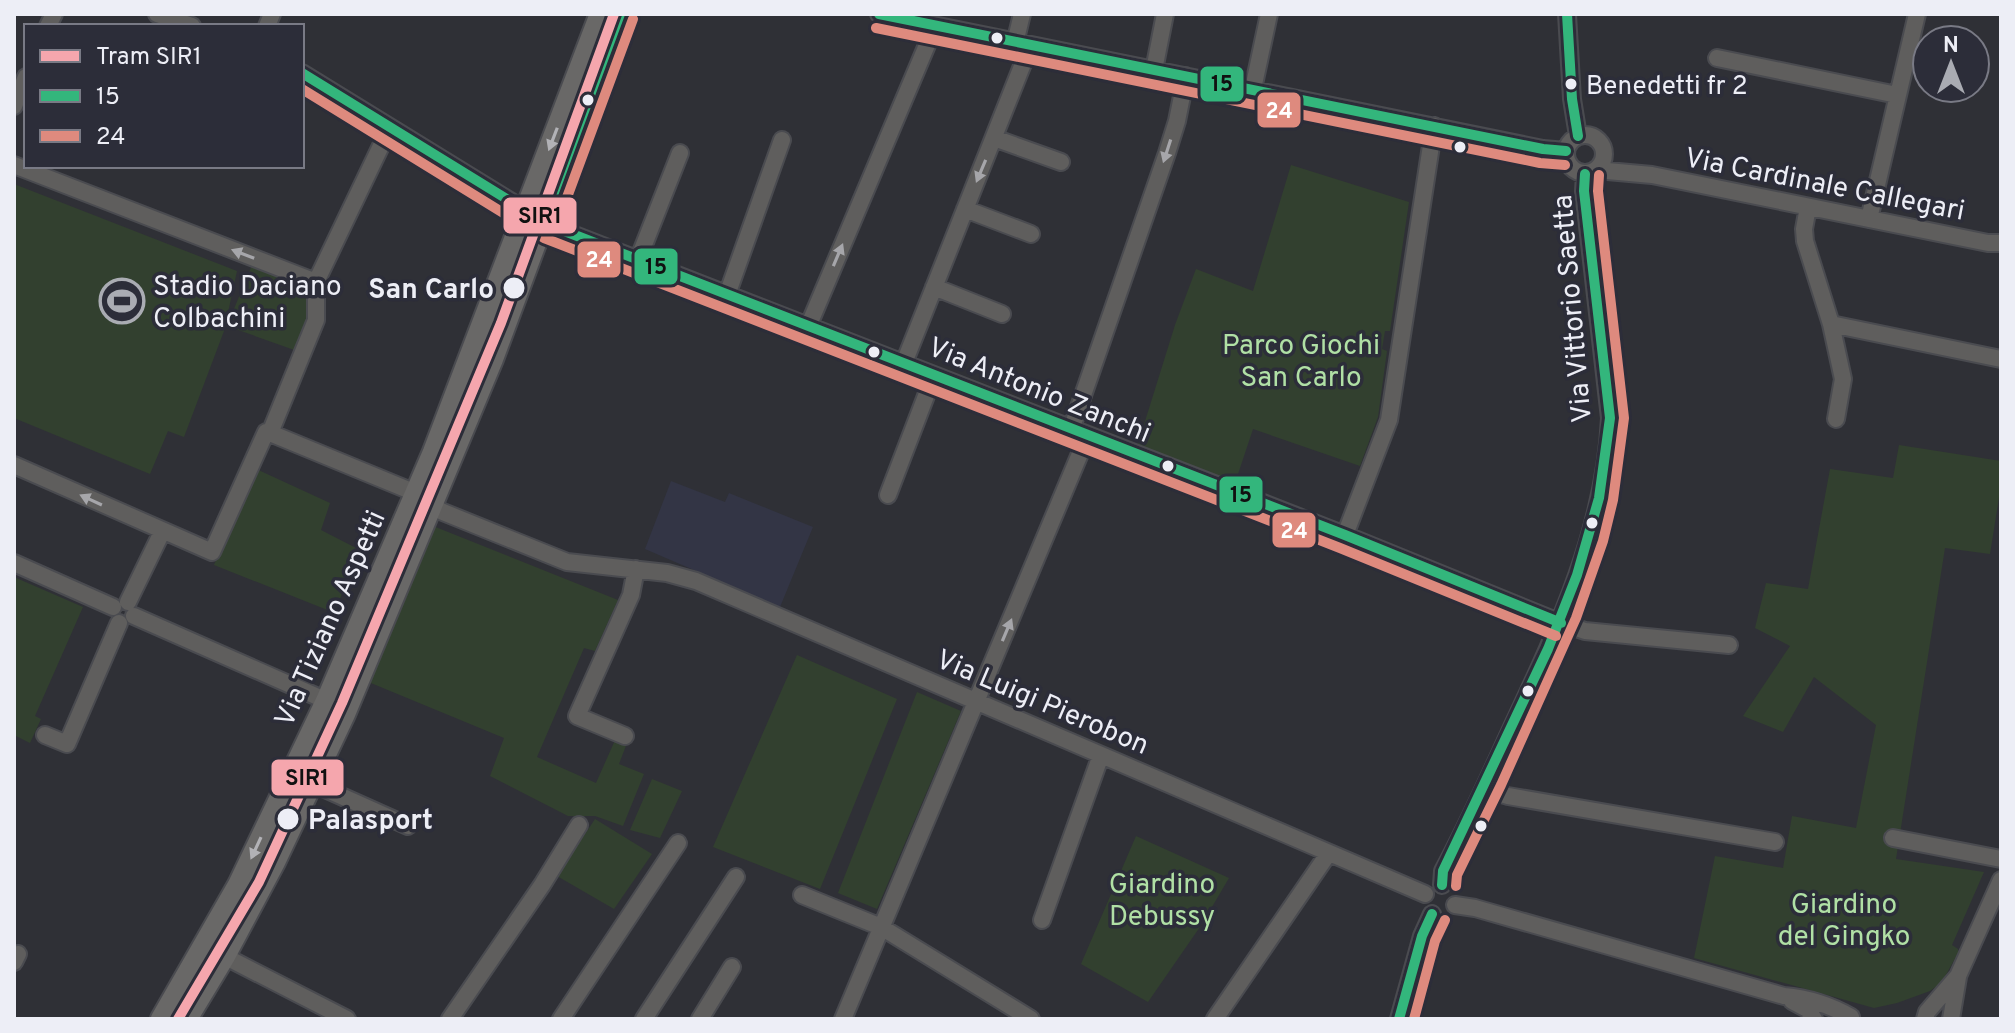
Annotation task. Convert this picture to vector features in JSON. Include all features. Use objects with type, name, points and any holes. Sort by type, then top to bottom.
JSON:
[{"type":"street","points":[[157,14],[186,24]]},
{"type":"street","points":[[423,502],[492,359],[534,217],[601,14]]},
{"type":"street","points":[[534,217],[620,14]]},
{"type":"street","points":[[879,14],[932,21],[1023,44],[1543,149],[1566,151]]},
{"type":"street","points":[[904,363],[994,138],[1023,44],[1022,14]]},
{"type":"street","points":[[1154,70],[1165,14]]},
{"type":"street","points":[[1253,89],[1269,14]]},
{"type":"street","points":[[1567,14],[1572,99],[1578,136],[1572,139],[1566,151],[1570,167],[1590,172],[1602,163],[1604,154]]},
{"type":"street","points":[[1869,219],[1917,14]]},
{"type":"street","points":[[808,327],[932,21]]},
{"type":"street","points":[[1717,58],[1897,95]]},
{"type":"street","name":"Via Antonio Zanchi","points":[[304,74],[534,217],[638,260],[1345,535],[1561,623],[1585,631],[1729,645]]},
{"type":"street","points":[[1071,430],[1167,153],[1186,76]]},
{"type":"street","points":[[14,106],[24,82]]},
{"type":"street","points":[[1345,535],[1389,420],[1434,126]]},
{"type":"street","points":[[14,165],[316,282],[390,127]]},
{"type":"street","name":"Via Cardinale Callegari","points":[[1578,136],[1595,138],[1604,154],[1652,175]]},
{"type":"street","points":[[994,138],[1061,162]]},
{"type":"street","points":[[727,295],[782,140]]},
{"type":"street","points":[[638,260],[680,153]]},
{"type":"street","name":"Via Cardinale Callegari","points":[[1590,172],[1652,175],[1997,245]]},
{"type":"street","name":"Via Vittorio Saetta","points":[[1442,885],[1443,871],[1561,623],[1599,502],[1609,446],[1608,385],[1584,191],[1590,172]]},
{"type":"street","points":[[1808,207],[1805,241],[1831,324],[1843,379],[1836,419]]},
{"type":"street","points":[[965,209],[1031,234]]},
{"type":"street","name":"Via Luigi Pierobon","points":[[316,282],[316,320],[270,433],[406,489],[423,502],[567,562],[636,569],[696,581],[1425,894]]},
{"type":"street","points":[[934,287],[1002,314]]},
{"type":"street","points":[[1831,324],[2001,359]]},
{"type":"street","points":[[888,495],[934,375]]},
{"type":"street","points":[[14,465],[212,552],[266,432]]},
{"type":"street","points":[[843,1019],[1087,437]]},
{"type":"street","name":"Via Tiziano Aspetti","points":[[162,1019],[239,885],[423,502]]},
{"type":"street","name":"Via Tiziano Aspetti","points":[[186,1019],[274,862],[344,714],[423,502]]},
{"type":"street","points":[[45,735],[67,744],[123,612],[162,532]]},
{"type":"street","points":[[14,563],[327,701]]},
{"type":"street","points":[[625,736],[577,716],[631,595],[636,569]]},
{"type":"street","points":[[1042,920],[1101,755]]},
{"type":"street","points":[[312,783],[408,826]]},
{"type":"street","points":[[1484,789],[1508,796],[1775,842]]},
{"type":"street","points":[[450,1019],[542,885],[579,825]]},
{"type":"street","points":[[1893,838],[2001,859]]},
{"type":"street","points":[[561,1019],[678,843]]},
{"type":"street","points":[[1215,1019],[1328,854]]},
{"type":"street","points":[[644,1019],[736,877]]},
{"type":"street","points":[[1951,1019],[1958,976],[2001,880]]},
{"type":"street","points":[[1442,885],[1453,892],[1455,905],[1443,916],[1432,914],[1425,904],[1425,894],[1432,887],[1442,885]]},
{"type":"street","points":[[802,895],[881,927],[1031,1019]]},
{"type":"street","points":[[1455,905],[1475,908],[1784,996],[1801,997],[1835,1007],[1853,1018]]},
{"type":"street","points":[[1399,1019],[1422,936],[1432,914]]},
{"type":"street","points":[[224,956],[347,1019]]},
{"type":"street","points":[[700,1019],[732,967]]},
{"type":"street","points":[[1925,1019],[1927,1012],[1958,976]]},
{"type":"street","points":[[1784,996],[1807,1009],[1814,1019]]},
{"type":"street","points":[[1832,1019],[1853,1018]]},
{"type":"shaded area","points":[[671,481],[725,502],[729,493],[813,527],[780,607],[645,549]]},
{"type":"green space","name":"Parco Giochi San Carlo","points":[[1291,165],[1409,202],[1390,331],[1385,331],[1382,349],[1387,351],[1378,417],[1360,466],[1253,429],[1235,483],[1137,447],[1196,269],[1253,291]]},
{"type":"green space","name":"Stadio Daciano Colbachini","points":[[14,184],[237,271],[224,331],[184,437],[168,431],[150,474],[14,418]]},
{"type":"green space","points":[[252,265],[310,286],[311,317],[297,351],[227,326]]},
{"type":"green space","name":"Giardino del Gingko","points":[[1899,445],[2001,461],[2001,485],[1990,554],[1945,548],[1896,859],[1984,872],[1952,945],[1958,953],[1942,982],[1930,991],[1874,1008],[1694,958],[1715,856],[1783,868],[1792,816],[1856,828],[1876,725],[1814,677],[1783,732],[1743,716],[1790,646],[1755,628],[1766,583],[1808,589],[1830,469],[1893,478]]},
{"type":"green space","points":[[254,468],[330,503],[321,530],[358,549],[335,613],[214,565]]},
{"type":"green space","points":[[433,526],[618,600],[595,651],[584,648],[537,757],[596,783],[616,738],[627,743],[619,764],[644,774],[623,826],[595,816],[568,816],[490,776],[504,738],[366,681]]},
{"type":"green space","points":[[14,577],[83,607],[35,716],[41,719],[30,743],[14,735]]},
{"type":"green space","points":[[797,655],[897,699],[820,889],[713,847]]},
{"type":"green space","points":[[917,692],[961,711],[877,909],[838,893]]},
{"type":"green space","points":[[652,779],[682,791],[660,838],[630,830]]},
{"type":"green space","points":[[595,819],[652,854],[614,909],[557,876]]},
{"type":"green space","name":"Giardino Debussy","points":[[1136,836],[1229,878],[1202,924],[1148,1002],[1081,964]]},
{"type":"tram line","name":"SIR1","points":[[178,1019],[259,882],[342,703],[501,323],[614,14]]},
{"type":"transit line","name":"15","points":[[543,222],[620,14]]},
{"type":"transit line","name":"15","points":[[879,14],[1543,149],[1566,151]]},
{"type":"transit line","name":"15","points":[[1567,14],[1572,99],[1578,136]]},
{"type":"transit line","name":"24","points":[[556,227],[633,19]]},
{"type":"transit line","name":"24","points":[[876,28],[1540,163],[1565,165]]},
{"type":"transit line","name":"15","points":[[304,74],[549,225],[1345,535],[1561,623]]},
{"type":"transit line","name":"24","points":[[304,90],[544,238],[1340,548],[1556,636]]},
{"type":"transit line","name":"15","points":[[1442,885],[1443,871],[1548,649],[1577,575],[1599,498],[1610,418],[1584,191],[1585,174]]},
{"type":"transit line","name":"24","points":[[1456,886],[1457,875],[1576,618],[1603,541],[1613,500],[1624,418],[1598,191],[1599,175]]},
{"type":"transit line","name":"15","points":[[1399,1019],[1422,936],[1432,914]]},
{"type":"transit line","name":"24","points":[[1414,1019],[1435,941],[1445,920]]},
{"type":"place","name":"Benedetti fr 2","points":[[1571,84]]},
{"type":"place","name":"San Carlo","points":[[514,288]]},
{"type":"place","name":"Stadio Daciano Colbachini","points":[[122,301]]},
{"type":"place","name":"Palasport","points":[[288,819]]}]
